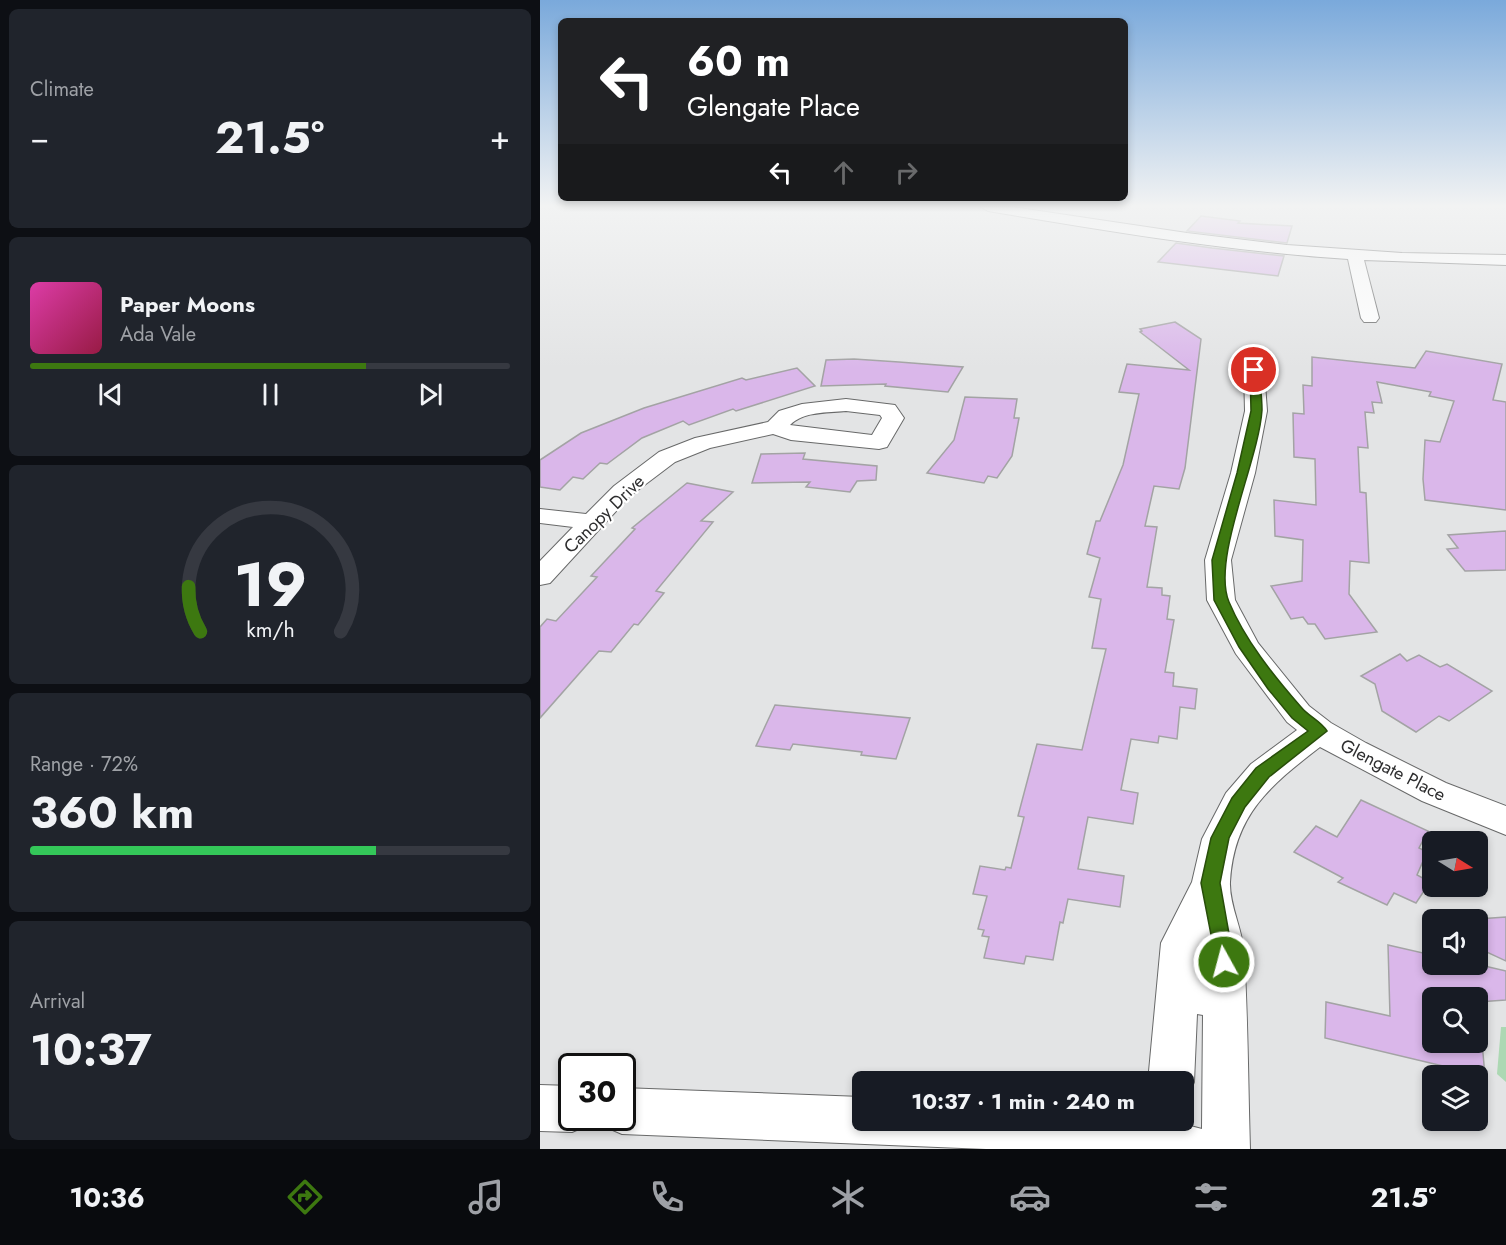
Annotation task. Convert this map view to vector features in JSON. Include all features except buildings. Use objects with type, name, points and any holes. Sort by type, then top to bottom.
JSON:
[{"type":"street","points":[[1356,261],[1370,318]]},
{"type":"street","name":"Glengate Place","points":[[1254,370],[1256,411],[1243,473],[1218,560],[1221,600],[1246,647],[1273,685],[1298,714],[1319,731],[1354,752],[1434,792],[1506,821]]},
{"type":"street","name":"Canopy Drive","points":[[540,577],[622,491],[667,457],[703,443],[775,427]]},
{"type":"street","points":[[540,516],[593,522]]},
{"type":"street","points":[[1172,1071],[1181,943],[1211,883],[1220,838],[1238,803],[1263,773],[1319,731]]},
{"type":"street","points":[[1211,883],[1224,950],[1226,1149]]},
{"type":"street","points":[[1178,991],[1225,1000]]},
{"type":"street","points":[[540,1108],[558,1109]]},
{"type":"street","points":[[636,1113],[995,1126],[1176,1138]]},
{"type":"green space","points":[[1501,1027],[1506,1027],[1506,1082],[1497,1074]]},
{"type":"route","points":[[1224,962],[1224,950],[1211,883],[1220,838],[1238,803],[1263,773],[1319,731],[1298,714],[1273,685],[1246,647],[1221,600],[1218,560],[1243,473],[1256,411],[1254,370]]}]
